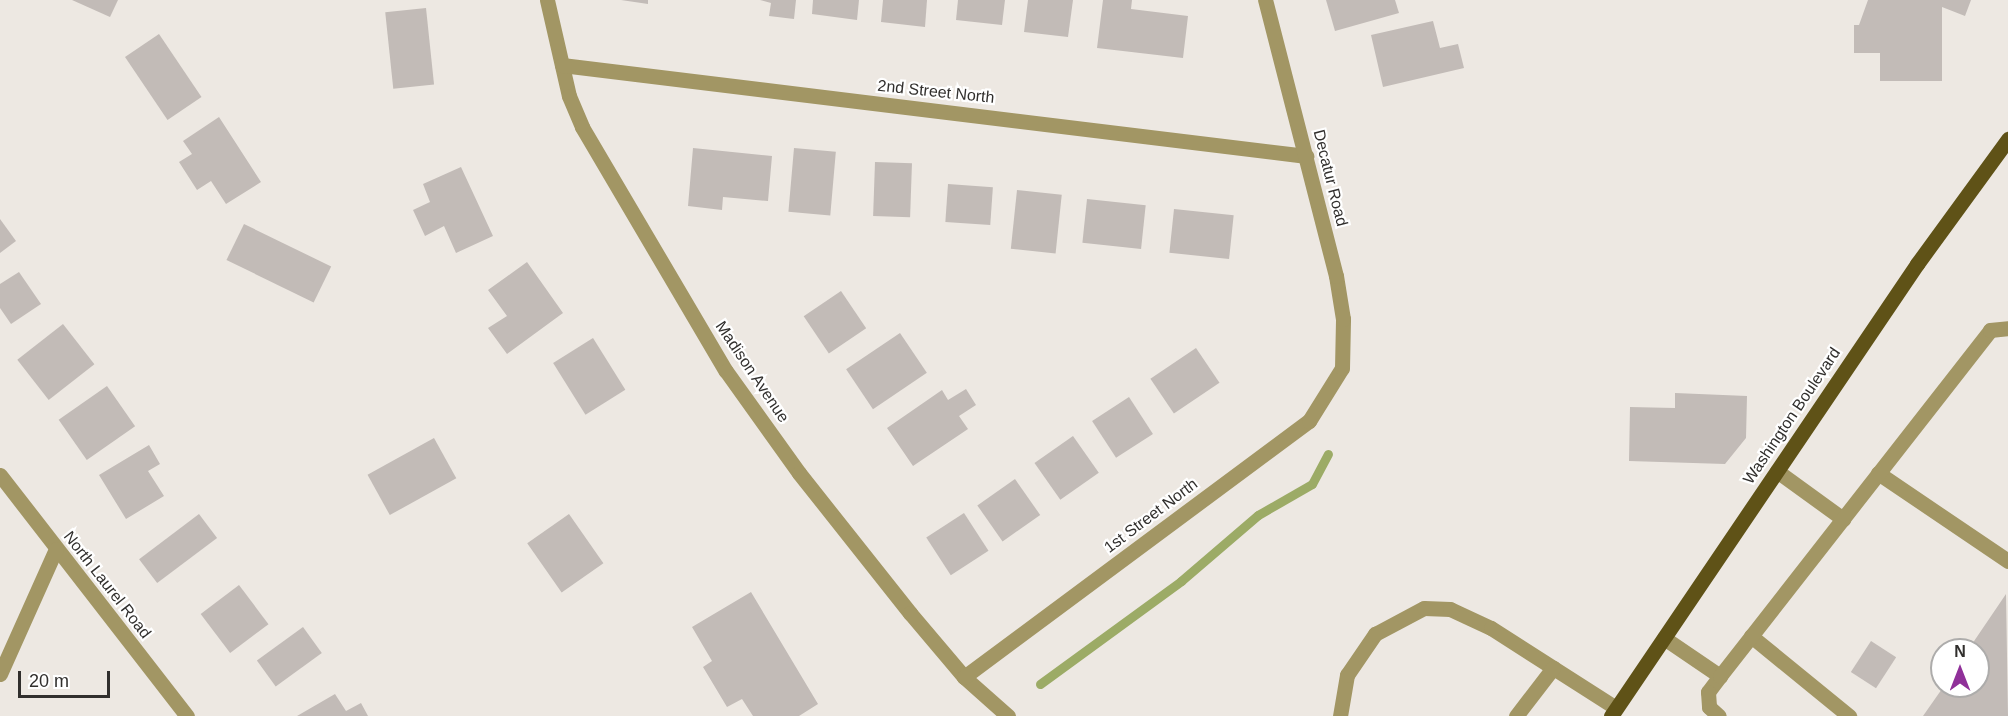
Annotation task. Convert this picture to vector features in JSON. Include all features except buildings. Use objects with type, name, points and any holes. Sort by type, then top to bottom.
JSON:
[{"type":"main road","name":"Washington Boulevard","points":[[1614,712],[1777,471],[2008,139]]},
{"type":"street","name":"Madison Avenue","points":[[547,0],[562,65],[582,126],[726,371],[799,473],[964,677],[1008,716]]},
{"type":"street","name":"Decatur Road","points":[[1265,0],[1336,276],[1343,319],[1342,368]]},
{"type":"street","name":"2nd Street North","points":[[562,65],[1306,156]]},
{"type":"street","points":[[1719,716],[1708,707],[1708,692],[1990,330],[2008,328]]},
{"type":"street","name":"1st Street North","points":[[964,677],[1309,422],[1342,368]]},
{"type":"street","points":[[1777,471],[1843,519]]},
{"type":"street","points":[[1878,473],[2008,561]]},
{"type":"street","name":"North Laurel Road","points":[[0,475],[187,716]]},
{"type":"street","points":[[0,674],[56,549]]},
{"type":"street","points":[[1340,716],[1347,675],[1375,634],[1424,608],[1450,609],[1491,628],[1553,668],[1614,712]]},
{"type":"street","points":[[1751,636],[1849,716]]},
{"type":"street","points":[[1664,638],[1720,676]]},
{"type":"street","points":[[1516,716],[1553,668]]},
{"type":"waterway","points":[[1040,684],[1181,581],[1258,515],[1312,484],[1328,454]]}]
